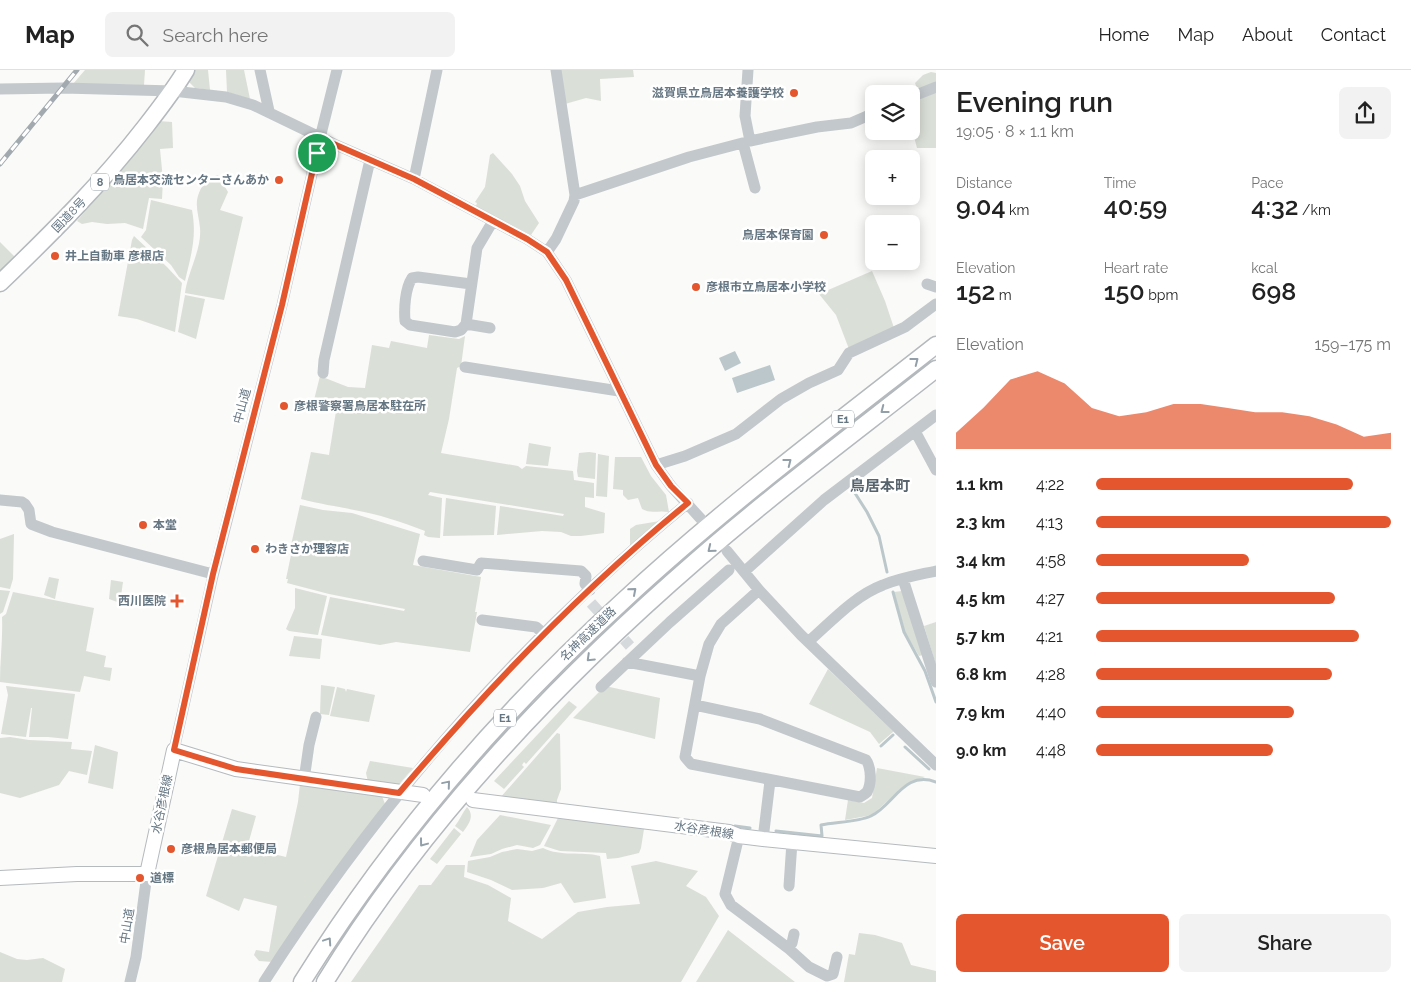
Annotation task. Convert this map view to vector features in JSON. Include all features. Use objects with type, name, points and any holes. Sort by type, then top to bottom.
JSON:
[{"type":"highway","name":"国道8号","points":[[0,282],[76,209],[112,168],[173,91],[186,70]]},
{"type":"highway","name":"名神高速道路","points":[[302,982],[363,891],[410,828],[508,714],[567,654],[686,545],[936,345]]},
{"type":"highway","name":"名神高速道路","points":[[325,982],[379,901],[462,794],[522,726],[580,667],[698,559],[936,369]]},
{"type":"main road","points":[[174,750],[236,769],[423,796]]},
{"type":"main road","name":"水谷彦根線","points":[[147,874],[174,750]]},
{"type":"main road","name":"水谷彦根線","points":[[473,800],[729,832],[739,836],[763,839],[936,856]]},
{"type":"main road","points":[[0,878],[78,874],[147,874]]},
{"type":"street","points":[[260,70],[269,111]]},
{"type":"street","name":"中山道","points":[[174,750],[213,574],[282,305],[337,70]]},
{"type":"street","points":[[414,179],[437,70]]},
{"type":"street","points":[[547,252],[556,239],[575,195],[556,70]]},
{"type":"street","points":[[748,70],[745,116],[746,142],[755,188]]},
{"type":"street","points":[[920,93],[936,86]]},
{"type":"street","points":[[0,89],[64,88],[173,91],[233,99],[269,111],[320,138],[414,179],[527,239],[547,252],[566,280],[656,465],[671,486],[701,518]]},
{"type":"street","points":[[575,195],[689,157],[746,142],[851,122],[865,117]]},
{"type":"street","points":[[323,373],[324,360],[370,160]]},
{"type":"street","points":[[471,284],[418,276],[412,278],[409,283],[404,314],[405,321],[410,325],[455,332],[462,330],[466,324],[477,248],[494,221]]},
{"type":"street","points":[[656,465],[685,456],[736,434],[781,400],[809,383],[838,370],[849,353],[905,326],[936,304]]},
{"type":"street","points":[[466,324],[490,328]]},
{"type":"street","points":[[465,367],[619,391]]},
{"type":"street","points":[[745,570],[824,500],[936,416]]},
{"type":"street","points":[[915,431],[936,470]]},
{"type":"street","points":[[0,500],[22,502],[28,510],[31,524],[52,532],[213,574]]},
{"type":"street","points":[[264,982],[298,930],[399,793],[436,750],[544,634],[688,503]]},
{"type":"street","points":[[727,551],[745,570],[759,590],[808,642],[936,765]]},
{"type":"street","points":[[423,561],[476,570],[481,563],[582,571],[586,576],[585,584],[588,596]]},
{"type":"street","points":[[601,687],[627,662],[633,650],[729,570]]},
{"type":"street","points":[[808,642],[865,594],[882,585],[936,571]]},
{"type":"street","points":[[903,579],[936,682]]},
{"type":"street","points":[[695,705],[760,718],[866,760],[870,765],[871,772],[867,792],[860,797],[770,781],[691,764],[685,757],[700,676],[713,635],[729,616],[759,590]]},
{"type":"street","points":[[482,620],[536,627],[544,634]]},
{"type":"street","points":[[627,662],[700,676]]},
{"type":"street","points":[[304,780],[316,716]]},
{"type":"street","points":[[763,839],[770,781]]},
{"type":"street","points":[[739,836],[725,894],[732,905],[788,948],[809,967],[827,976],[832,974],[837,957]]},
{"type":"street","points":[[789,886],[792,842]]},
{"type":"street","name":"中山道","points":[[130,982],[139,940],[147,874]]},
{"type":"street","points":[[788,948],[792,943],[794,934]]},
{"type":"shaded area","points":[[85,70],[145,70],[144,85],[73,84]]},
{"type":"shaded area","points":[[195,70],[208,70],[210,90],[195,88],[189,82]]},
{"type":"shaded area","points":[[226,70],[244,70],[250,99],[227,92]]},
{"type":"shaded area","points":[[560,70],[633,70],[634,77],[600,79],[601,101],[586,98],[565,104]]},
{"type":"shaded area","points":[[931,72],[936,73],[936,83],[920,90],[920,85],[916,85],[915,83],[923,75]]},
{"type":"shaded area","points":[[936,89],[936,148],[917,148],[915,140],[920,140],[920,96]]},
{"type":"shaded area","points":[[158,121],[172,122],[173,148],[160,149],[163,180],[162,199],[149,198],[143,229],[125,223],[107,224],[92,222],[82,224],[77,221],[137,150]]},
{"type":"shaded area","points":[[493,153],[520,186],[525,201],[539,223],[531,235],[476,206],[477,203],[475,202],[485,187],[490,155]]},
{"type":"shaded area","points":[[218,175],[228,192],[220,210],[243,217],[224,300],[185,293],[199,244],[198,197],[204,184],[209,179]]},
{"type":"shaded area","points":[[151,200],[192,210],[194,237],[185,281],[141,237],[146,230]]},
{"type":"shaded area","points":[[134,236],[182,283],[175,332],[137,319],[118,316]]},
{"type":"shaded area","points":[[0,242],[15,257],[0,272]]},
{"type":"shaded area","points":[[872,271],[894,328],[849,349],[836,315],[819,294]]},
{"type":"shaded area","points":[[185,295],[205,299],[196,339],[178,332]]},
{"type":"shaded area","points":[[429,335],[459,339],[465,336],[461,366],[457,368],[449,419],[441,453],[518,466],[522,469],[526,466],[573,471],[574,480],[594,483],[594,498],[585,497],[585,507],[605,513],[604,533],[571,536],[561,532],[542,531],[497,535],[500,506],[563,516],[564,514],[430,492],[428,495],[442,498],[440,538],[428,537],[424,535],[425,531],[390,519],[301,499],[311,452],[329,455],[337,405],[314,400],[320,376],[348,387],[365,388],[372,345],[389,348],[391,341],[427,348]]},
{"type":"shaded area","points":[[735,351],[741,363],[725,371],[719,358]]},
{"type":"shaded area","points":[[770,365],[775,380],[737,393],[732,378]]},
{"type":"shaded area","points":[[529,443],[551,447],[548,466],[526,464]]},
{"type":"shaded area","points":[[579,453],[596,453],[595,479],[578,477]]},
{"type":"shaded area","points":[[598,454],[609,456],[607,497],[596,496]]},
{"type":"shaded area","points":[[615,457],[641,457],[651,476],[666,495],[669,512],[652,512],[642,509],[638,498],[628,500],[623,495],[623,490],[613,489]]},
{"type":"shaded area","points":[[446,498],[496,506],[494,535],[443,536]]},
{"type":"shaded area","points":[[300,505],[352,513],[420,534],[413,565],[481,577],[470,652],[396,642],[380,645],[321,635],[330,597],[404,611],[405,609],[329,594],[287,583],[288,579],[286,579],[291,555],[289,554]]},
{"type":"shaded area","points":[[660,521],[630,549],[630,529],[636,525]]},
{"type":"shaded area","points":[[14,534],[13,579],[10,589],[0,587],[0,539]]},
{"type":"shaded area","points":[[49,577],[59,579],[55,599],[44,595]]},
{"type":"shaded area","points":[[111,580],[123,582],[120,603],[109,599]]},
{"type":"shaded area","points":[[295,588],[327,596],[318,635],[286,629],[295,608]]},
{"type":"shaded area","points":[[0,590],[10,591],[3,612],[0,614]]},
{"type":"shaded area","points":[[902,591],[923,655],[919,656],[905,632],[894,592]]},
{"type":"shaded area","points":[[13,592],[94,608],[86,651],[106,656],[104,667],[112,668],[110,681],[84,676],[80,692],[0,682],[2,617],[6,614]]},
{"type":"shaded area","points":[[936,622],[936,665],[924,626]]},
{"type":"shaded area","points":[[294,636],[322,639],[320,659],[289,656]]},
{"type":"shaded area","points":[[828,669],[893,731],[879,744],[870,732],[809,704]]},
{"type":"shaded area","points":[[321,685],[335,687],[329,715],[320,714]]},
{"type":"shaded area","points":[[6,686],[75,694],[68,739],[29,737],[32,708],[26,737],[1,734],[8,695]]},
{"type":"shaded area","points":[[605,686],[660,698],[655,739],[573,718]]},
{"type":"shaded area","points":[[337,687],[345,689],[346,692],[347,689],[375,695],[369,722],[330,716]]},
{"type":"shaded area","points":[[569,701],[577,707],[526,764],[524,762],[522,765],[524,767],[504,789],[494,781]]},
{"type":"shaded area","points":[[557,733],[560,734],[561,789],[557,806],[500,798]]},
{"type":"shaded area","points":[[10,737],[72,742],[71,749],[92,751],[87,775],[69,771],[59,785],[20,798],[0,793],[0,738]]},
{"type":"shaded area","points":[[95,745],[118,752],[113,789],[88,783]]},
{"type":"shaded area","points":[[370,761],[413,768],[397,787],[368,782],[366,773]]},
{"type":"shaded area","points":[[877,768],[925,777],[905,785],[872,815],[845,820],[848,800],[864,803],[872,798]]},
{"type":"shaded area","points":[[300,784],[382,796],[385,804],[273,962],[259,961],[254,955],[256,950],[269,952],[277,906],[244,898],[239,911],[206,896],[232,809],[256,816],[247,848],[286,857]]},
{"type":"shaded area","points":[[467,807],[471,817],[463,832],[455,826]]},
{"type":"shaded area","points":[[500,815],[551,825],[540,845],[533,848],[517,845],[491,854],[470,857],[477,840]]},
{"type":"shaded area","points":[[559,816],[642,826],[644,829],[639,853],[607,859],[606,853],[560,851],[544,846]]},
{"type":"shaded area","points":[[454,828],[461,834],[437,864],[430,859]]},
{"type":"shaded area","points":[[543,848],[564,853],[600,856],[606,898],[574,903],[561,883],[543,888],[512,890],[467,872],[468,861],[517,849],[532,851]]},
{"type":"shaded area","points":[[656,861],[698,871],[686,886],[706,897],[719,916],[681,982],[351,982],[419,885],[431,885],[446,865],[465,865],[464,877],[488,885],[511,898],[508,921],[542,939],[578,912],[640,904],[631,866]]},
{"type":"shaded area","points":[[728,930],[795,982],[696,982]]},
{"type":"shaded area","points":[[859,933],[875,935],[902,943],[911,965],[936,971],[936,982],[844,982],[849,954],[855,955]]},
{"type":"shaded area","points":[[0,952],[17,959],[43,958],[65,969],[62,982],[0,982]]},
{"type":"waterway","points":[[853,490],[879,536],[887,572]]},
{"type":"waterway","points":[[893,592],[904,632],[925,671],[936,702]]},
{"type":"waterway","points":[[881,746],[893,735]]},
{"type":"waterway","points":[[905,747],[929,769]]},
{"type":"waterway","points":[[776,831],[822,836],[821,825],[866,818],[879,811],[907,785],[925,780],[936,782]]},
{"type":"waterway","points":[[735,826],[750,828]]},
{"type":"tunnel","points":[[591,603],[630,646]]},
{"type":"railway","points":[[0,164],[77,70]]},
{"type":"place","name":"滋賀県立鳥居本養護学校","points":[[794,93]]},
{"type":"place","name":"鳥居本交流センターさんあか","points":[[279,180]]},
{"type":"place","name":"鳥居本保育園","points":[[824,235]]},
{"type":"place","name":"井上自動車 彦根店","points":[[55,256]]},
{"type":"place","name":"彦根市立鳥居本小学校","points":[[696,287]]},
{"type":"place","name":"彦根警察署鳥居本駐在所","points":[[284,406]]},
{"type":"place","name":"本堂","points":[[143,525]]},
{"type":"place","name":"わきさか理容店","points":[[255,549]]},
{"type":"place","name":"西川医院","points":[[177,601]]},
{"type":"place","name":"彦根鳥居本郵便局","points":[[171,849]]},
{"type":"place","name":"道標","points":[[140,878]]},
{"type":"district","name":"鳥居本町","points":[[880,486]]},
{"type":"route","points":[[320,138],[414,179],[527,239],[547,252],[566,280],[647,449],[664,478],[688,503],[558,619],[535,642],[399,793],[236,769],[174,750],[213,574],[282,305],[317,153],[320,138]]}]
